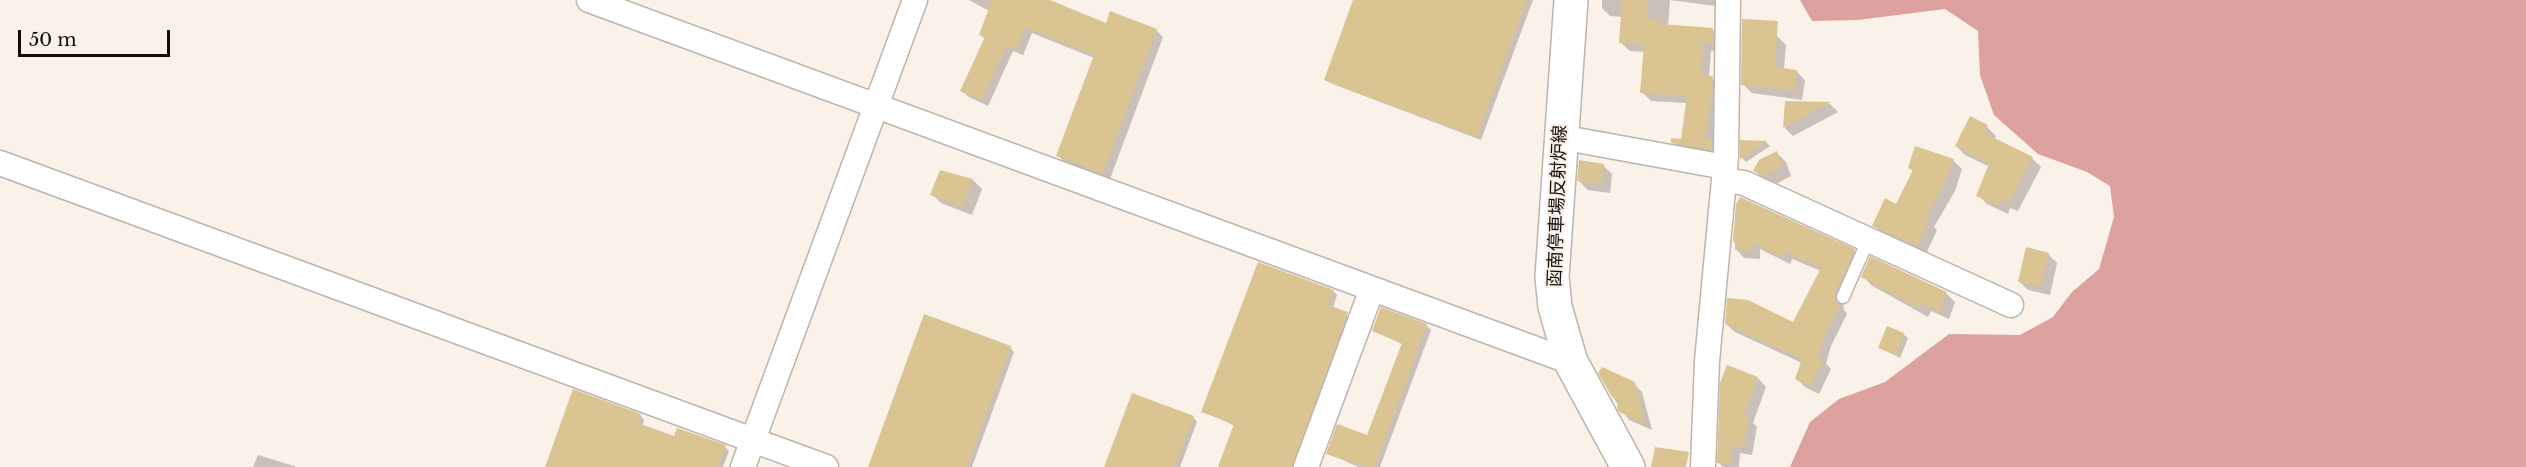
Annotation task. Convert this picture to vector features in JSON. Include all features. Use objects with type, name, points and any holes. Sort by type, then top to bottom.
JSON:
[{"type":"main road","name":"函南停車場反射炉線","points":[[1571,0],[1552,277],[1555,307],[1571,362],[1628,467]]},
{"type":"street","points":[[589,0],[1571,362]]},
{"type":"street","points":[[743,467],[915,0]]},
{"type":"street","points":[[1702,467],[1707,361],[1724,174],[1728,0]]},
{"type":"street","points":[[1560,137],[1724,174],[1869,238],[2011,305]]},
{"type":"street","points":[[0,163],[826,467]]},
{"type":"street","points":[[1306,467],[1372,289]]},
{"type":"lane","points":[[1843,297],[1869,238]]},
{"type":"shaded area","points":[[1800,0],[2526,0],[2526,467],[1790,467],[1810,422],[1839,399],[1885,382],[1949,334],[2020,335],[2053,317],[2072,292],[2099,269],[2114,217],[2110,186],[2087,172],[2038,154],[1994,115],[1980,75],[1978,31],[1945,9],[1858,20],[1812,21]]},
{"type":"building","points":[[992,0],[1050,0],[1106,23],[1110,11],[1157,29],[1103,174],[1056,156],[1094,55],[1025,27],[1017,50],[1006,46],[981,101],[960,91],[985,37],[979,35]]},
{"type":"building","points":[[1353,0],[1527,0],[1477,137],[1324,80]]},
{"type":"building","points":[[1622,0],[1648,0],[1646,19],[1660,20],[1660,24],[1713,28],[1713,44],[1703,43],[1701,75],[1713,76],[1706,139],[1712,139],[1712,150],[1671,143],[1671,138],[1681,139],[1687,96],[1640,93],[1644,45],[1619,43]]},
{"type":"building","points":[[1742,19],[1778,21],[1775,67],[1797,70],[1794,91],[1741,85]]},
{"type":"building","points":[[1785,101],[1831,102],[1783,128]]},
{"type":"building","points":[[1970,116],[1988,125],[1984,133],[2033,157],[2009,203],[2001,200],[1999,206],[1976,196],[1989,164],[1955,146]]},
{"type":"building","points":[[1740,140],[1767,141],[1740,159]]},
{"type":"building","points":[[1915,146],[1954,159],[1946,181],[1926,218],[1929,220],[1917,246],[1872,226],[1885,198],[1896,204],[1913,170],[1908,168]]},
{"type":"building","points":[[1777,151],[1783,166],[1764,176],[1753,171],[1759,160]]},
{"type":"building","points":[[1579,160],[1604,164],[1601,184],[1577,181]]},
{"type":"building","points":[[940,170],[973,179],[963,207],[930,195]]},
{"type":"building","points":[[1740,197],[1855,249],[1835,294],[1836,301],[1840,305],[1824,338],[1818,357],[1824,360],[1810,387],[1795,379],[1802,359],[1725,324],[1727,298],[1748,300],[1793,322],[1821,268],[1784,251],[1781,257],[1753,243],[1752,251],[1735,250],[1735,241],[1733,241],[1736,204]]},
{"type":"building","points":[[2026,247],[2049,253],[2041,287],[2018,282]]},
{"type":"building","points":[[1870,256],[1947,292],[1940,311],[1922,303],[1920,309],[1861,277]]},
{"type":"building","points":[[1258,262],[1334,290],[1328,305],[1348,312],[1292,467],[1218,467],[1234,424],[1201,412]]},
{"type":"building","points":[[1381,307],[1427,324],[1375,467],[1364,467],[1326,454],[1337,424],[1367,435],[1402,343],[1372,331]]},
{"type":"building","points":[[924,314],[1011,346],[967,467],[868,467]]},
{"type":"building","points":[[1887,326],[1904,333],[1896,355],[1878,348]]},
{"type":"building","points":[[1727,365],[1758,377],[1744,416],[1749,417],[1744,447],[1732,446],[1731,464],[1717,463],[1720,383]]},
{"type":"building","points":[[1602,367],[1635,382],[1645,424],[1619,412],[1617,407],[1619,401],[1612,397],[1598,373]]},
{"type":"building","points":[[573,389],[641,414],[638,423],[674,436],[677,428],[726,445],[718,467],[545,467]]},
{"type":"building","points":[[1132,393],[1194,416],[1174,467],[1104,467]]},
{"type":"building","points":[[1655,447],[1689,452],[1686,467],[1651,467]]}]
